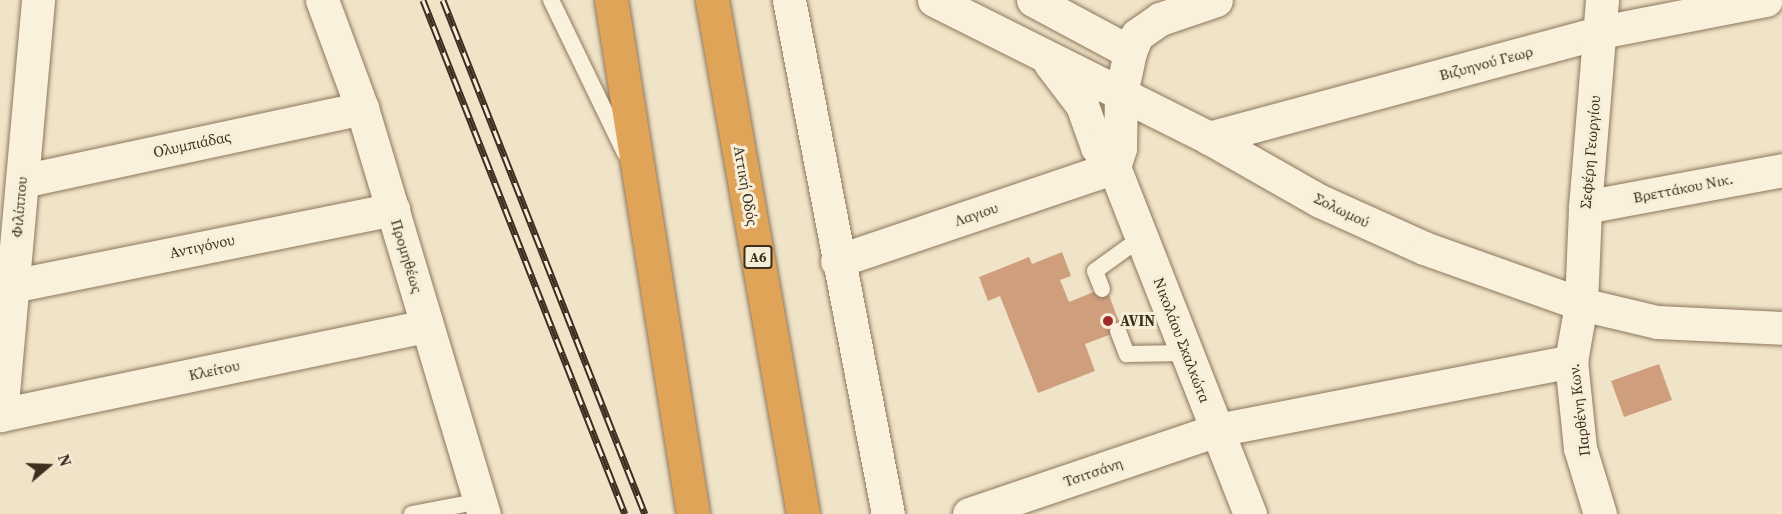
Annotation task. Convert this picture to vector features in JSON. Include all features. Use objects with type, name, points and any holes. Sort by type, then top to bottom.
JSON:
[{"type":"highway","points":[[611,0],[636,176],[693,514]]},
{"type":"highway","name":"Αττική Οδός","points":[[712,0],[803,514]]},
{"type":"street","name":"Φιλίππου","points":[[0,415],[38,0]]},
{"type":"street","name":"Προμηθέως","points":[[322,0],[362,108],[482,507]]},
{"type":"street","points":[[789,0],[837,261],[888,514]]},
{"type":"street","name":"Σολωμού","points":[[934,0],[1209,138],[1320,201],[1425,248],[1581,304],[1657,322],[1782,328]]},
{"type":"street","points":[[1033,0],[1130,52]]},
{"type":"street","points":[[1114,167],[1120,148],[1121,94],[1130,52],[1137,35],[1160,19],[1216,0]]},
{"type":"street","name":"Σεφέρη Γεωργίου","points":[[1581,304],[1585,207],[1602,0]]},
{"type":"street","name":"Βιζυηνού Γεωρ","points":[[1209,138],[1601,32],[1766,0]]},
{"type":"street","name":"Νικολάου Σκαλκώτα","points":[[1041,53],[1082,105],[1097,147],[1114,167],[1251,514]]},
{"type":"street","name":"Ολυμπιάδας","points":[[22,181],[362,108]]},
{"type":"street","name":"Λαγιου","points":[[837,261],[1114,167]]},
{"type":"street","name":"Βρεττάκου Νικ.","points":[[1585,207],[1782,170]]},
{"type":"street","name":"Αντιγόνου","points":[[12,286],[393,208]]},
{"type":"street","name":"Παρθένη Κων.","points":[[1581,304],[1571,361],[1580,448],[1600,514]]},
{"type":"street","name":"Κλείτου","points":[[0,415],[428,326]]},
{"type":"street","name":"Τσιτσάνη","points":[[969,514],[1217,430],[1571,361]]},
{"type":"lane","points":[[551,0],[636,176]]},
{"type":"lane","points":[[1102,289],[1095,271],[1142,237]]},
{"type":"lane","points":[[1118,331],[1127,354],[1187,353]]},
{"type":"lane","points":[[412,514],[482,507]]},
{"type":"building","points":[[1062,252],[1071,276],[1060,280],[1069,302],[1106,287],[1122,330],[1085,344],[1095,371],[1038,393],[1000,296],[988,301],[979,277],[1029,257],[1032,264]]},
{"type":"building","points":[[1659,364],[1672,400],[1624,417],[1611,381]]},
{"type":"railway","points":[[423,0],[625,514]]},
{"type":"railway","points":[[443,0],[645,514]]},
{"type":"place","name":"AVIN","points":[[1108,321]]}]
